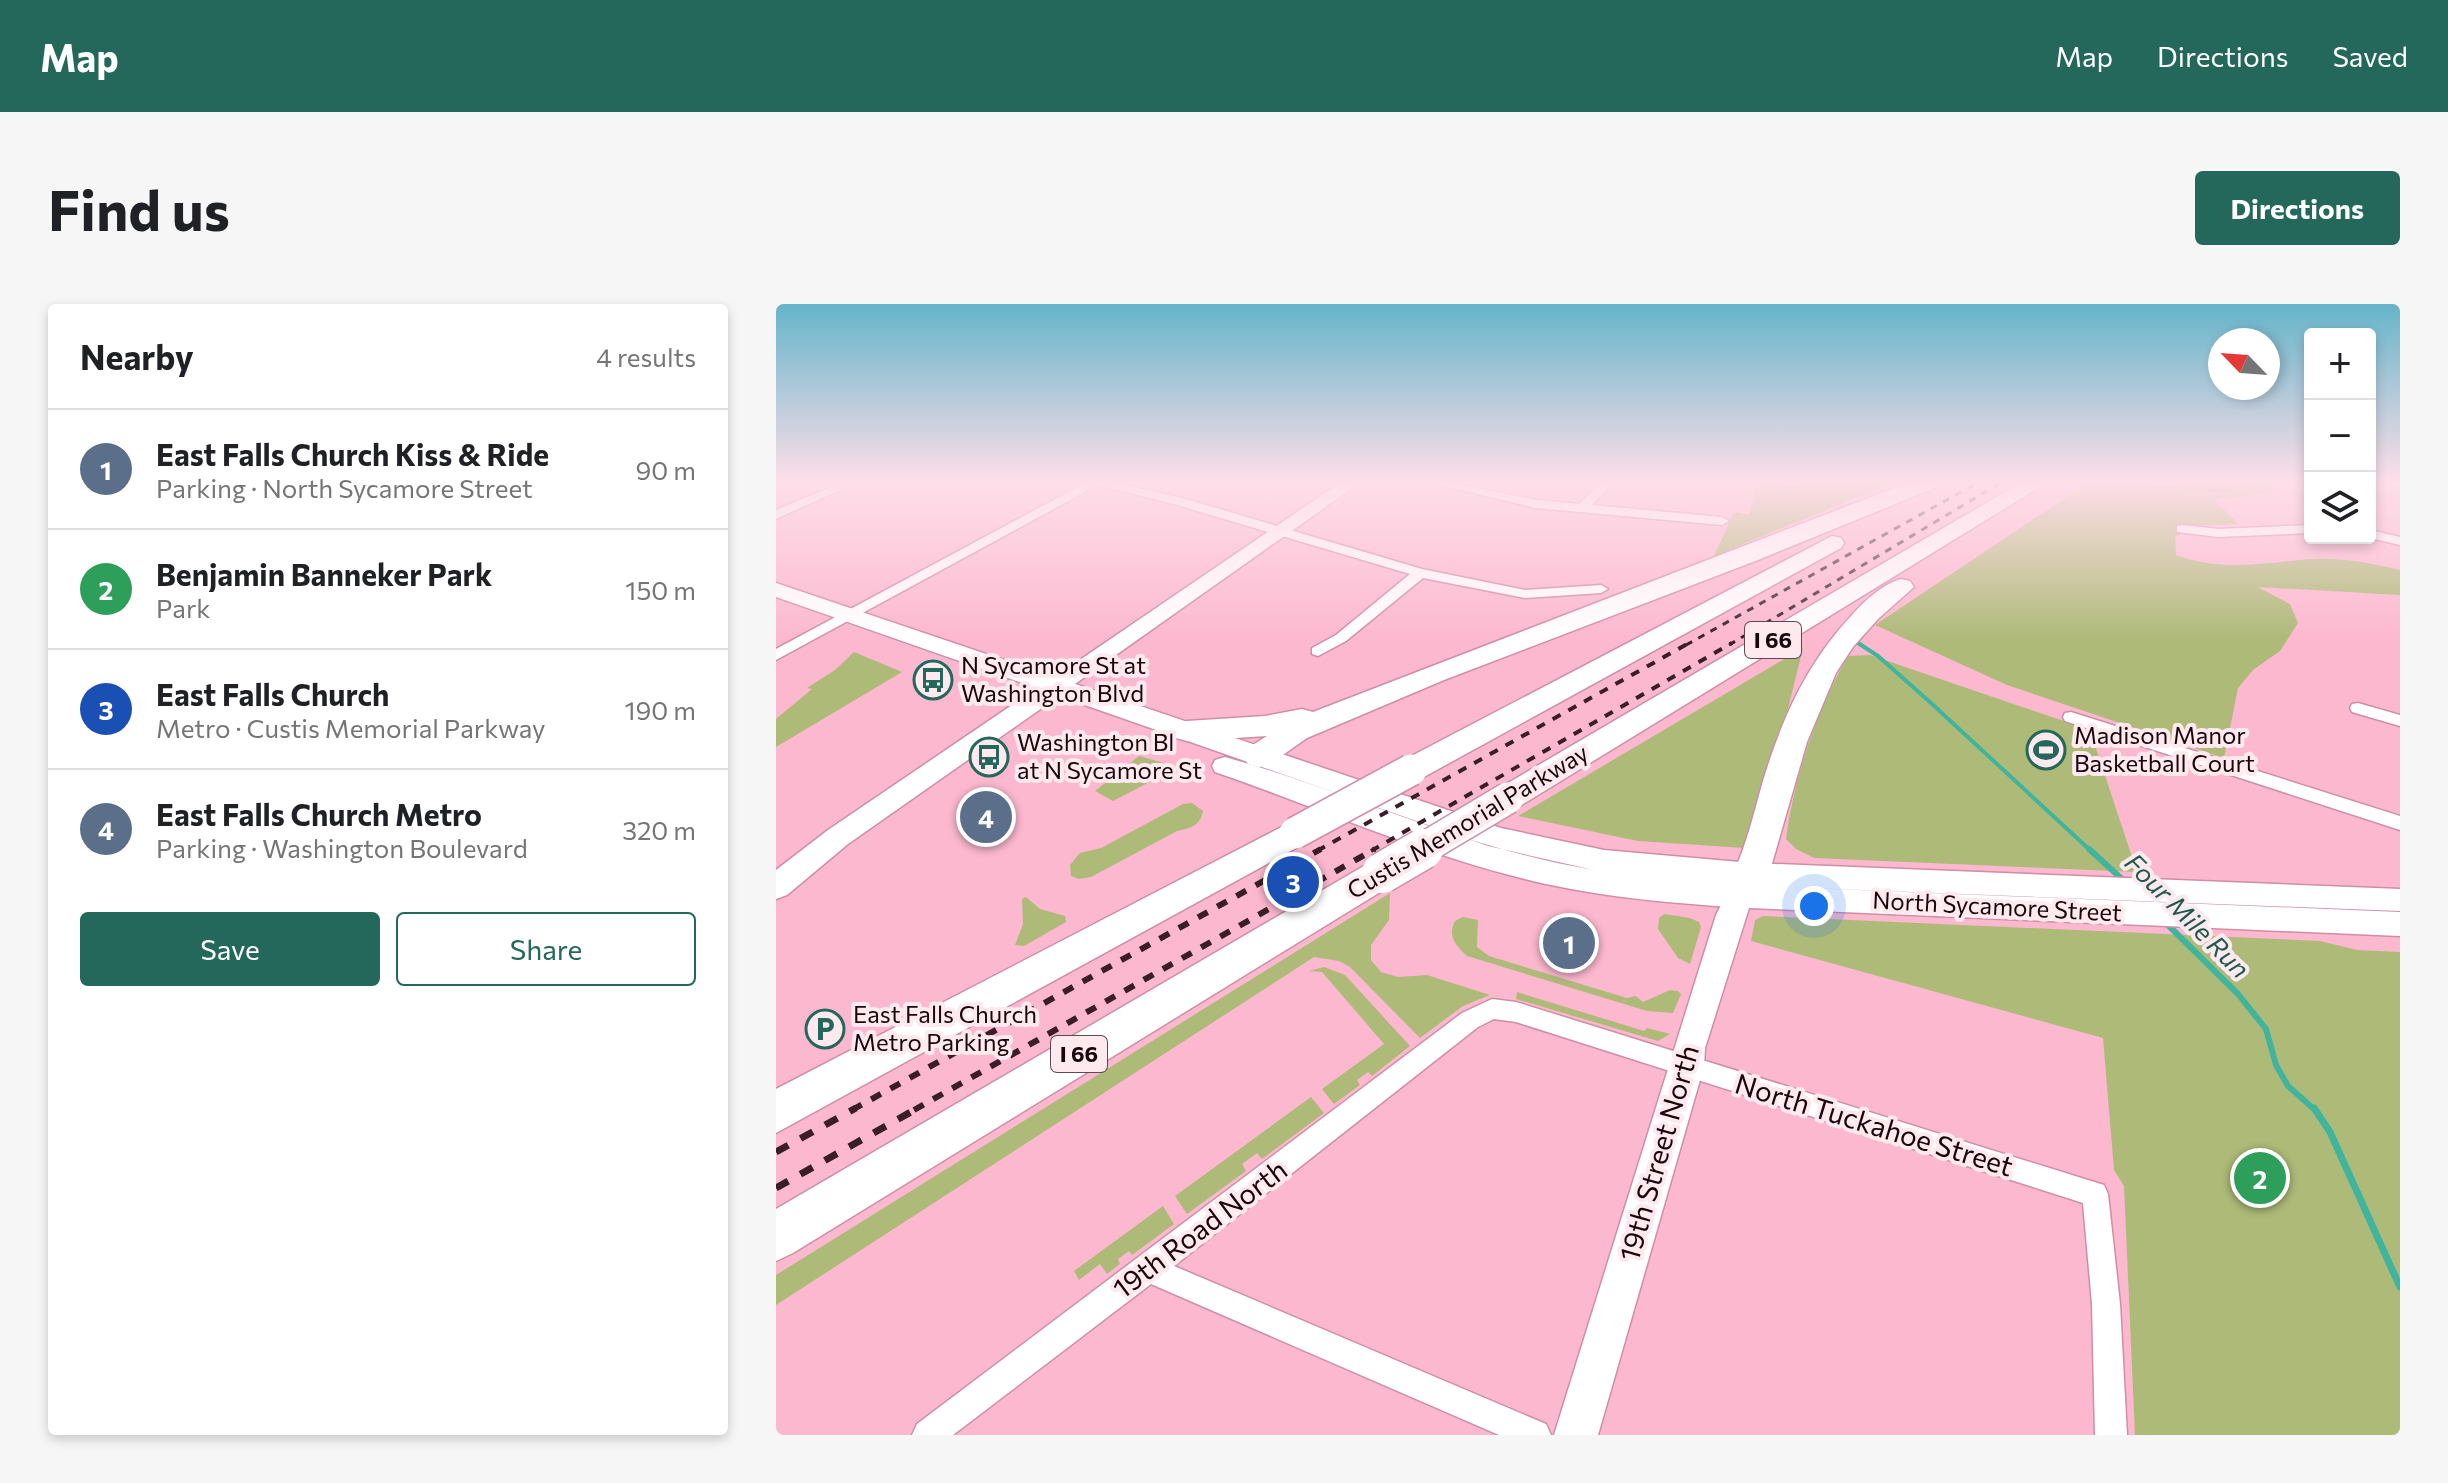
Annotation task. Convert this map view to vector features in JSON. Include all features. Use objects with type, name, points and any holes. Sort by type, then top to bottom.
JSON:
[{"type":"highway","points":[[1249,764],[1296,731],[1799,535]]},
{"type":"highway","name":"I 66","points":[[776,1112],[1848,535]]},
{"type":"highway","name":"Custis Memorial Parkway","points":[[776,1236],[1949,535]]},
{"type":"highway","points":[[1745,885],[1759,856],[1805,705],[1820,674],[1847,633],[1882,600],[1977,535]]},
{"type":"highway","points":[[1187,731],[1289,723],[1399,689]]},
{"type":"main road","points":[[776,887],[838,837],[1274,535]]},
{"type":"main road","name":"North Sycamore Street","points":[[776,590],[841,620],[1249,764],[1449,846],[1519,866],[1628,887],[2068,886],[2400,900]]},
{"type":"main road","name":"North Sycamore Street","points":[[776,607],[841,620]]},
{"type":"main road","name":"North Sycamore Street","points":[[1048,693],[1187,731],[1249,764]]},
{"type":"main road","points":[[776,870],[838,837]]},
{"type":"main road","name":"North Sycamore Street","points":[[1745,885],[2098,912],[2400,924]]},
{"type":"main road","name":"19th Street North","points":[[1576,1435],[1687,1066],[1689,1048],[1729,921],[1745,885]]},
{"type":"street","points":[[776,655],[999,535]]},
{"type":"street","points":[[1288,535],[1420,573],[1525,594],[1601,589]]},
{"type":"street","points":[[2376,535],[2400,541]]},
{"type":"street","points":[[1318,651],[1341,638],[1420,573]]},
{"type":"street","points":[[2358,708],[2400,721]]},
{"type":"street","points":[[2071,717],[2400,823]]},
{"type":"street","name":"North Tuckahoe Street","points":[[1470,1020],[1492,1009],[1516,1012],[2095,1194],[2106,1304],[2111,1435]]},
{"type":"street","name":"19th Road North","points":[[928,1435],[1470,1020]]},
{"type":"street","points":[[1148,1269],[1535,1435]]},
{"type":"green space","points":[[1724,535],[1766,535],[1714,556]]},
{"type":"green space","points":[[2010,535],[2179,535],[2175,537],[2176,555],[2207,563],[2222,565],[2338,559],[2400,570],[2400,595],[2258,587],[2290,604],[2298,623],[2280,651],[2253,670],[2238,688],[2224,758],[2007,685],[1875,625]]},
{"type":"green space","points":[[1803,648],[1785,721],[1744,848],[1638,841],[1518,816]]},
{"type":"green space","points":[[854,652],[902,672],[776,747],[776,719],[812,689],[807,688],[835,670]]},
{"type":"green space","points":[[1870,655],[2090,730],[2137,872],[1814,858],[1796,849],[1786,839],[1801,768],[1817,721],[1848,656]]},
{"type":"green space","points":[[1139,756],[1164,763],[1166,770],[1161,776],[1113,801],[1095,791]]},
{"type":"green space","points":[[1192,803],[1203,811],[1194,826],[1177,831],[1091,877],[1079,879],[1071,876],[1070,865],[1080,853],[1101,848],[1183,804]]},
{"type":"green space","points":[[1390,893],[1389,920],[1371,945],[1371,960],[1381,972],[1398,977],[1427,975],[1490,995],[1463,1006],[1420,1038],[1350,967],[1339,961],[1314,957],[776,1305],[776,1275]]},
{"type":"green space","points":[[1026,897],[1040,909],[1065,916],[1066,922],[1024,946],[1015,945],[1023,924],[1022,899]]},
{"type":"green space","points":[[1664,914],[1699,922],[1701,927],[1690,964],[1678,958],[1658,929],[1659,918]]},
{"type":"green space","points":[[1763,916],[2320,941],[2357,950],[2400,952],[2400,1435],[2135,1435],[2124,1186],[2114,1170],[2103,1038],[1751,941],[1755,920]]},
{"type":"green space","points":[[1463,917],[1478,920],[1477,947],[1489,956],[1627,998],[1636,996],[1643,1002],[1670,990],[1681,994],[1673,1013],[1647,1011],[1467,956],[1452,936],[1455,921]]},
{"type":"green space","points":[[1324,967],[1345,975],[1410,1046],[1372,1076],[1368,1072],[1357,1080],[1360,1085],[1334,1104],[1322,1089],[1384,1044],[1322,972],[1309,971]]},
{"type":"green space","points":[[1517,992],[1644,1031],[1647,1028],[1670,1034],[1658,1041],[1516,999]]},
{"type":"green space","points":[[1311,1097],[1324,1113],[1262,1159],[1257,1153],[1242,1164],[1246,1171],[1187,1214],[1175,1196]]},
{"type":"green space","points":[[1163,1206],[1174,1224],[1132,1255],[1129,1251],[1118,1259],[1120,1264],[1107,1274],[1100,1264],[1079,1280],[1074,1271]]},
{"type":"waterway","name":"Four Mile Run","points":[[1858,643],[1862,645]]},
{"type":"waterway","name":"Four Mile Run","points":[[1858,643],[1878,656],[1931,703],[2091,851]]},
{"type":"waterway","name":"Four Mile Run","points":[[2089,849],[2123,880]]},
{"type":"waterway","name":"Four Mile Run","points":[[2167,924],[2238,994],[2266,1029],[2276,1065],[2288,1086],[2315,1110]]},
{"type":"waterway","name":"Four Mile Run","points":[[2314,1108],[2330,1132],[2400,1287]]},
{"type":"railway","points":[[1686,645],[1884,535]]},
{"type":"railway","points":[[1729,645],[1914,535]]},
{"type":"railway","points":[[1317,851],[1689,643]]},
{"type":"railway","points":[[1371,851],[1732,643]]},
{"type":"railway","points":[[852,1110],[1321,849]]},
{"type":"railway","points":[[914,1110],[1375,849]]},
{"type":"railway","points":[[776,1152],[856,1108]]},
{"type":"railway","points":[[776,1188],[918,1108]]},
{"type":"place","name":"N Sycamore St at Washington Blvd","points":[[933,680]]},
{"type":"place","name":"Madison Manor Basketball Court","points":[[2046,750]]},
{"type":"place","name":"Washington Bl at N Sycamore St","points":[[989,757]]},
{"type":"place","name":"East Falls Church Metro","points":[[986,817]]},
{"type":"place","name":"East Falls Church","points":[[1293,882]]},
{"type":"place","name":"East Falls Church Kiss & Ride","points":[[1569,943]]},
{"type":"place","name":"East Falls Church Metro Parking","points":[[825,1029]]},
{"type":"place","name":"Benjamin Banneker Park","points":[[2260,1178]]}]
